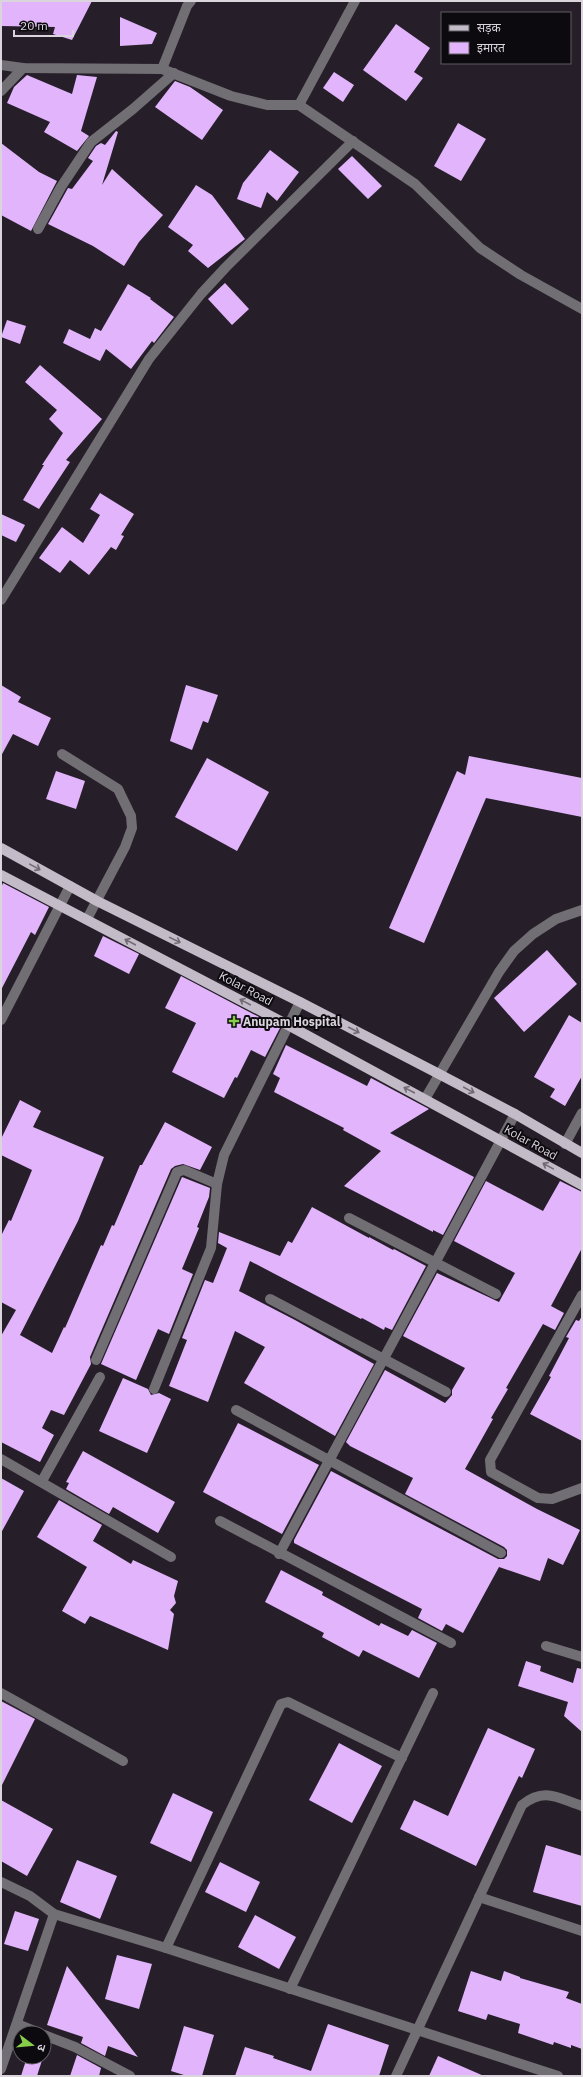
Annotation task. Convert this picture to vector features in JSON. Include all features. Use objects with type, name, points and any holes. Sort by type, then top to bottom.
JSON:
[{"type":"main road","name":"Kolar Road","points":[[1,848],[97,901],[300,1002],[439,1074],[515,1114],[582,1153]]},
{"type":"main road","name":"Kolar Road","points":[[1,875],[288,1025],[582,1185]]},
{"type":"street","points":[[162,69],[187,6],[191,1]]},
{"type":"street","points":[[299,106],[355,1]]},
{"type":"street","points":[[1,65],[23,68],[162,69],[231,96],[267,105],[299,106],[415,184],[480,248],[521,275],[582,309]]},
{"type":"street","points":[[1,91],[23,68]]},
{"type":"street","points":[[38,229],[61,187],[91,142],[133,109],[174,73]]},
{"type":"street","points":[[1,600],[149,359],[201,294],[226,267],[353,141]]},
{"type":"street","points":[[62,754],[118,789],[131,816],[132,828],[125,847],[86,919]]},
{"type":"street","points":[[1,1020],[70,886]]},
{"type":"street","points":[[425,1099],[499,972],[514,951],[533,934],[556,919],[582,910]]},
{"type":"street","points":[[154,1389],[211,1248],[217,1184],[224,1155],[300,1002]]},
{"type":"street","points":[[565,1144],[582,1113]]},
{"type":"street","points":[[279,1554],[515,1114]]},
{"type":"street","points":[[96,1360],[176,1172],[184,1170],[217,1184]]},
{"type":"street","points":[[349,1218],[436,1261],[496,1294]]},
{"type":"street","points":[[582,1295],[490,1460],[489,1467],[491,1472],[538,1498],[552,1499],[582,1488]]},
{"type":"street","points":[[270,1299],[446,1392]]},
{"type":"street","points":[[42,1481],[100,1377]]},
{"type":"street","points":[[236,1410],[501,1553]]},
{"type":"street","points":[[1,1459],[42,1481],[171,1557]]},
{"type":"street","points":[[220,1521],[279,1554],[451,1643]]},
{"type":"street","points":[[546,1646],[582,1658]]},
{"type":"street","points":[[290,1989],[433,1693]]},
{"type":"street","points":[[3,1698],[123,1761]]},
{"type":"street","points":[[166,1948],[281,1704],[288,1702],[402,1758]]},
{"type":"street","points":[[396,2076],[522,1805],[532,1797],[542,1795],[552,1796],[582,1806]]},
{"type":"street","points":[[1,1882],[30,1896],[54,1914],[166,1948],[544,2074],[558,2076]]},
{"type":"street","points":[[479,1897],[582,1931]]},
{"type":"street","points":[[1,2069],[54,1914]]},
{"type":"street","points":[[52,2038],[75,2048],[130,2076]]},
{"type":"building","points":[[1,1],[92,1],[72,40],[53,34],[55,27],[1,26]]},
{"type":"building","points":[[120,17],[157,33],[152,44],[120,46]]},
{"type":"building","points":[[396,24],[430,48],[414,72],[423,78],[406,101],[363,70]]},
{"type":"building","points":[[334,72],[354,85],[343,102],[323,88]]},
{"type":"building","points":[[27,75],[72,94],[77,75],[97,77],[81,131],[89,136],[77,151],[44,132],[50,122],[7,103],[14,87]]},
{"type":"building","points":[[175,81],[190,87],[223,110],[202,140],[155,107]]},
{"type":"building","points":[[458,123],[486,139],[461,181],[434,166]]},
{"type":"building","points":[[116,131],[118,132],[102,185],[112,169],[163,215],[139,242],[124,266],[93,246],[48,224],[68,188],[72,189],[93,161],[88,158],[96,146],[101,143],[105,145]]},
{"type":"building","points":[[1,143],[39,172],[57,181],[31,231],[1,215]]},
{"type":"building","points":[[270,150],[299,172],[277,201],[267,192],[261,208],[237,199],[243,183]]},
{"type":"building","points":[[352,156],[382,186],[368,199],[338,169]]},
{"type":"building","points":[[196,185],[212,195],[245,239],[208,268],[188,251],[193,245],[168,227]]},
{"type":"building","points":[[225,283],[249,309],[232,325],[208,299]]},
{"type":"building","points":[[128,284],[151,298],[150,299],[174,317],[154,343],[152,341],[131,369],[106,349],[100,361],[63,343],[69,329],[90,339],[95,328],[101,331]]},
{"type":"building","points":[[7,320],[26,326],[20,344],[1,337]]},
{"type":"building","points":[[40,365],[102,419],[66,460],[70,462],[39,509],[23,500],[44,465],[42,465],[63,433],[49,419],[57,410],[25,382]]},
{"type":"building","points":[[100,493],[134,514],[121,535],[124,536],[116,550],[111,547],[89,575],[70,560],[60,573],[39,558],[62,527],[83,543],[100,515],[90,509]]},
{"type":"building","points":[[1,514],[25,525],[16,542],[1,535]]},
{"type":"building","points":[[1,685],[21,697],[18,702],[51,718],[38,746],[13,734],[1,756]]},
{"type":"building","points":[[186,685],[218,695],[208,723],[203,721],[192,750],[170,741]]},
{"type":"building","points":[[469,756],[582,778],[582,817],[486,798],[424,943],[389,928],[457,771],[465,775]]},
{"type":"building","points":[[207,758],[269,792],[237,851],[175,817]]},
{"type":"building","points":[[56,771],[85,781],[76,809],[46,799]]},
{"type":"building","points":[[3,883],[49,907],[35,935],[31,932],[1,990],[1,888]]},
{"type":"building","points":[[103,936],[139,954],[129,974],[94,956]]},
{"type":"building","points":[[547,950],[577,984],[524,1032],[494,998]]},
{"type":"building","points":[[181,976],[280,1028],[265,1057],[251,1050],[237,1078],[235,1077],[224,1098],[172,1072],[196,1023],[165,1008]]},
{"type":"building","points":[[569,1015],[582,1023],[582,1076],[565,1106],[550,1097],[555,1089],[534,1077]]},
{"type":"building","points":[[286,1045],[367,1086],[371,1078],[429,1109],[390,1133],[474,1177],[443,1235],[433,1230],[433,1232],[344,1186],[381,1151],[343,1130],[344,1128],[274,1092],[280,1078],[273,1074]]},
{"type":"building","points":[[20,1100],[41,1111],[33,1127],[104,1157],[78,1221],[20,1335],[52,1353],[64,1327],[65,1328],[101,1245],[103,1246],[112,1225],[114,1226],[140,1165],[142,1165],[165,1122],[212,1147],[200,1170],[183,1164],[175,1166],[171,1169],[90,1357],[91,1364],[64,1415],[51,1410],[42,1428],[54,1435],[40,1462],[1,1442],[1,1336],[16,1310],[1,1302],[1,1236],[9,1220],[11,1221],[32,1170],[1,1155],[1,1139]]},
{"type":"building","points":[[182,1177],[210,1188],[209,1197],[197,1227],[199,1228],[182,1269],[193,1274],[169,1334],[158,1329],[136,1380],[101,1364]]},
{"type":"building","points":[[486,1181],[543,1211],[560,1181],[582,1192],[582,1248],[551,1306],[564,1313],[555,1330],[543,1324],[506,1388],[508,1389],[491,1418],[493,1419],[465,1469],[537,1509],[580,1530],[563,1565],[548,1558],[540,1581],[499,1567],[463,1633],[446,1624],[442,1631],[418,1618],[422,1609],[294,1543],[294,1540],[331,1471],[498,1559],[504,1559],[507,1556],[507,1550],[504,1547],[405,1494],[413,1478],[350,1446],[346,1442],[385,1370],[445,1403],[452,1395],[452,1390],[465,1368],[403,1336],[437,1273],[499,1302],[515,1273],[454,1241]]},
{"type":"building","points":[[312,1207],[369,1238],[426,1266],[392,1330],[385,1327],[384,1330],[250,1261],[239,1291],[374,1364],[335,1436],[244,1383],[265,1347],[235,1331],[208,1402],[169,1386],[187,1340],[182,1338],[205,1280],[213,1283],[227,1248],[218,1243],[219,1232],[280,1256],[288,1241],[292,1243]]},
{"type":"building","points":[[582,1316],[582,1441],[530,1414],[551,1377],[549,1376],[569,1338],[566,1337],[576,1320],[579,1321]]},
{"type":"building","points":[[123,1378],[148,1389],[151,1395],[159,1393],[171,1399],[147,1453],[99,1431]]},
{"type":"building","points":[[238,1423],[319,1465],[282,1534],[203,1492]]},
{"type":"building","points":[[83,1451],[175,1502],[158,1533],[113,1507],[109,1514],[66,1489],[69,1483],[66,1482]]},
{"type":"building","points":[[1,1478],[24,1491],[1,1533]]},
{"type":"building","points":[[59,1500],[102,1525],[93,1541],[131,1564],[133,1560],[178,1581],[174,1596],[176,1603],[170,1610],[174,1614],[168,1650],[90,1616],[85,1624],[62,1611],[87,1567],[37,1537]]},
{"type":"building","points":[[281,1570],[323,1592],[322,1595],[379,1626],[381,1623],[408,1636],[412,1630],[437,1643],[419,1678],[363,1650],[359,1657],[322,1637],[324,1633],[265,1602]]},
{"type":"building","points":[[526,1661],[541,1666],[540,1671],[573,1683],[577,1668],[582,1669],[582,1732],[564,1716],[568,1702],[518,1686]]},
{"type":"building","points":[[1,1701],[35,1719],[1,1787]]},
{"type":"building","points":[[488,1728],[535,1749],[522,1778],[519,1776],[476,1866],[400,1829],[414,1800],[448,1816]]},
{"type":"building","points":[[339,1743],[382,1766],[352,1823],[309,1800]]},
{"type":"building","points":[[173,1793],[213,1812],[191,1862],[150,1843]]},
{"type":"building","points":[[1,1800],[53,1829],[27,1876],[1,1861]]},
{"type":"building","points":[[546,1845],[582,1856],[582,1906],[533,1892]]},
{"type":"building","points":[[77,1860],[117,1876],[100,1919],[60,1902]]},
{"type":"building","points":[[220,1862],[260,1882],[246,1912],[205,1892]]},
{"type":"building","points":[[15,1911],[39,1919],[28,1951],[4,1944]]},
{"type":"building","points":[[255,1915],[296,1937],[279,1969],[238,1947]]},
{"type":"building","points":[[117,1955],[152,1964],[139,2009],[105,1999]]},
{"type":"building","points":[[67,1966],[138,2057],[108,2046],[105,2056],[81,2043],[83,2037],[52,2027],[52,2025],[47,2025]]},
{"type":"building","points":[[471,1971],[501,1981],[504,1971],[520,1978],[569,1992],[566,1998],[582,2004],[582,2049],[571,2045],[571,2048],[554,2042],[553,2045],[518,2033],[520,2024],[488,2014],[486,2020],[458,2011]]},
{"type":"building","points":[[328,2024],[389,2045],[379,2076],[235,2076],[245,2047],[274,2056],[273,2058],[311,2071]]},
{"type":"building","points":[[184,2026],[214,2035],[202,2076],[187,2076],[171,2071]]},
{"type":"building","points":[[77,2055],[101,2068],[99,2076],[70,2076]]},
{"type":"building","points":[[438,2056],[484,2076],[429,2076]]},
{"type":"building","points":[[24,2065],[40,2065],[37,2076],[21,2076]]},
{"type":"place","name":"Anupam Hospital","points":[[234,1021]]}]
